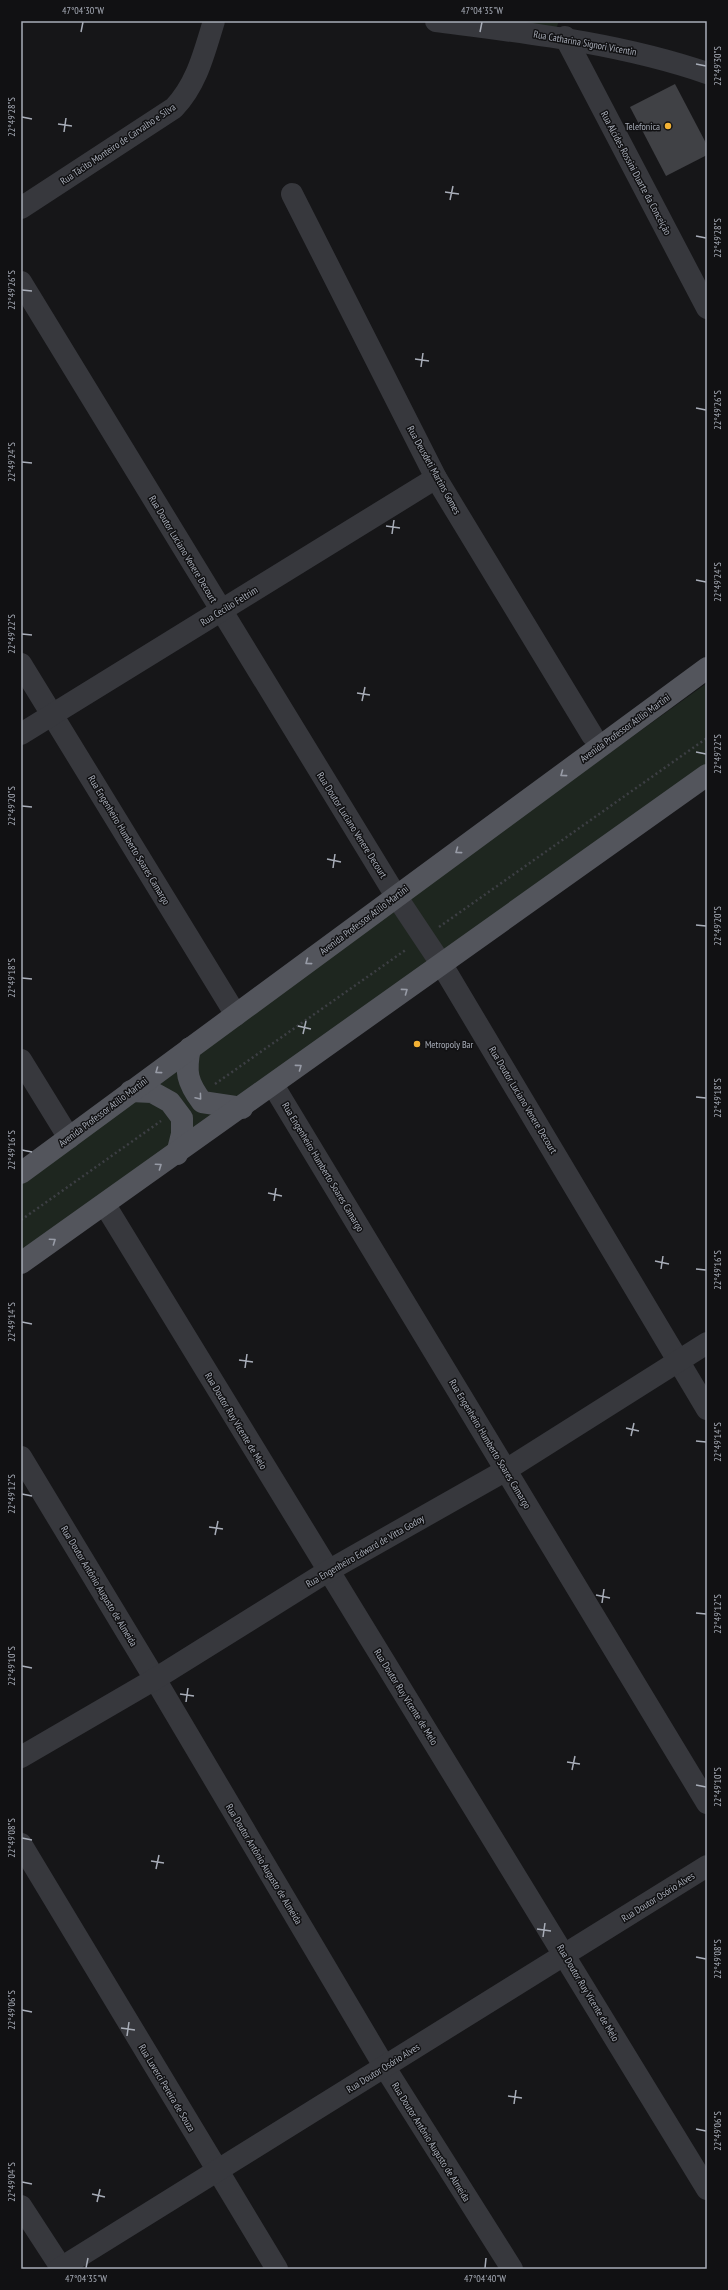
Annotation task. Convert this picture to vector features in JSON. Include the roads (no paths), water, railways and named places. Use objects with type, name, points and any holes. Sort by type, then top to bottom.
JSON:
[{"type":"main road","name":"Avenida Professor Atílio Martini","points":[[21,1173],[707,668]]},
{"type":"main road","points":[[21,1263],[242,1108],[707,775]]},
{"type":"main road","points":[[190,1048],[186,1069],[192,1088],[202,1102],[242,1108]]},
{"type":"main road","points":[[131,1091],[152,1092],[170,1102],[177,1110],[182,1118],[182,1134],[177,1154]]},
{"type":"street","name":"Rua Tácito Monteiro de Carvalho e Silva","points":[[21,208],[174,108],[190,90],[214,21]]},
{"type":"street","name":"Rua Catharina Signori Vicentin","points":[[436,21],[565,38],[665,59],[707,73]]},
{"type":"street","name":"Rua Alcides Rossini Duarte da Conceição","points":[[565,38],[707,308]]},
{"type":"street","name":"Rua Deusdeti Martins Gomes","points":[[292,194],[436,478],[592,735]]},
{"type":"street","name":"Rua Doutor Luciano Venere Decourt","points":[[21,282],[396,896],[442,965],[707,1409]]},
{"type":"street","name":"Rua Cecílio Feltrim","points":[[21,734],[436,478]]},
{"type":"street","name":"Rua Engenheiro Humberto Soares Camargo","points":[[21,664],[236,1015]]},
{"type":"street","points":[[21,1060],[69,1138]]},
{"type":"street","name":"Rua Engenheiro Humberto Soares Camargo","points":[[273,1085],[707,1803]]},
{"type":"street","name":"Rua Doutor Ruy Vicente de Melo","points":[[104,1205],[566,1956],[707,2189]]},
{"type":"street","name":"Rua Engenheiro Edward de Vitta Godoy","points":[[21,1757],[155,1679],[328,1571],[506,1470],[707,1343]]},
{"type":"street","name":"Rua Doutor Antônio Augusto de Almeida","points":[[21,1457],[155,1679],[384,2066],[512,2269]]},
{"type":"street","name":"Rua Luverci Pereira de Souza","points":[[21,1844],[217,2172],[277,2269]]},
{"type":"street","name":"Rua Doutor Osório Alves","points":[[61,2268],[217,2172],[384,2066],[566,1956],[707,1866]]},
{"type":"street","points":[[21,2206],[61,2268]]},
{"type":"place","name":"Telefonica","points":[[668,126]]},
{"type":"place","name":"Metropoly Bar","points":[[417,1044]]}]
